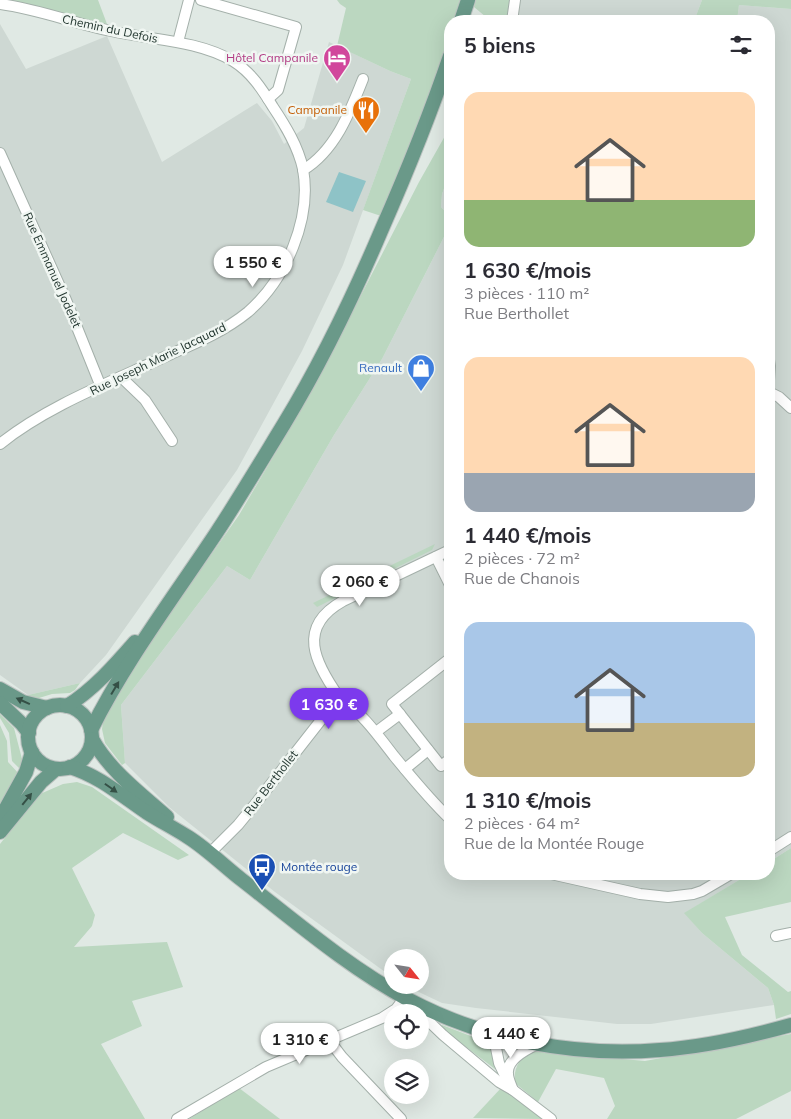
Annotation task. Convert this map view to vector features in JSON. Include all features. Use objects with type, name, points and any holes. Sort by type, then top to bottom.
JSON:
[{"type":"main road","points":[[463,15],[468,0]]},
{"type":"main road","points":[[91,735],[136,652],[217,531],[286,421],[339,323],[404,179],[444,73]]},
{"type":"main road","points":[[66,706],[86,692],[119,659],[166,605]]},
{"type":"main road","points":[[0,689],[23,702],[47,708]]},
{"type":"main road","points":[[0,703],[29,733]]},
{"type":"main road","points":[[0,832],[41,782],[63,768],[85,756],[91,745],[89,724],[82,714],[78,710],[59,705],[47,708],[36,716],[31,724],[29,743],[32,752],[44,765],[63,768],[93,775],[149,814],[190,838]]},
{"type":"main road","points":[[91,735],[106,760],[118,773],[190,838],[343,959],[403,996],[459,1022],[538,1044],[618,1052],[661,1050],[726,1041],[791,1025]]},
{"type":"main road","points":[[0,819],[26,772],[32,752]]},
{"type":"street","points":[[178,42],[189,0]]},
{"type":"street","points":[[201,0],[296,27],[278,90],[268,99]]},
{"type":"street","points":[[513,15],[515,0]]},
{"type":"street","name":"Chemin du Defois","points":[[0,4],[21,7],[112,32],[178,42]]},
{"type":"street","name":"Rue Joseph Marie Jacquard","points":[[0,444],[30,422],[56,408],[200,341],[226,326],[248,311],[266,293],[288,257],[298,229],[304,198],[303,170],[288,132],[252,77],[233,61],[207,50],[178,42]]},
{"type":"street","points":[[303,170],[312,165],[334,139],[350,112],[363,79]]},
{"type":"street","name":"Rue Emmanuel Jodelet","points":[[0,153],[66,300],[102,387]]},
{"type":"street","points":[[122,377],[145,400],[172,441]]},
{"type":"street","points":[[775,396],[791,408]]},
{"type":"street","points":[[444,553],[343,601],[322,618],[314,637],[315,653],[321,670],[339,697],[358,712],[444,812]]},
{"type":"street","points":[[436,557],[444,573]]},
{"type":"street","points":[[444,663],[392,704],[441,766],[444,764]]},
{"type":"street","name":"Rue Berthollet","points":[[209,854],[256,803],[339,697]]},
{"type":"street","points":[[376,732],[400,714]]},
{"type":"street","points":[[405,769],[428,750]]},
{"type":"street","points":[[775,847],[791,838]]},
{"type":"street","points":[[577,880],[640,894],[668,897],[693,894],[721,880]]},
{"type":"street","points":[[776,936],[791,933]]},
{"type":"street","points":[[177,1119],[266,1067],[386,1016],[396,1008],[403,996],[411,1004]]},
{"type":"street","points":[[429,1023],[499,1082],[513,1090],[551,1119]]},
{"type":"street","points":[[493,1033],[499,1063],[513,1090]]},
{"type":"street","points":[[329,1040],[342,1057],[402,1119]]},
{"type":"street","points":[[513,1090],[508,1074],[509,1066],[521,1054],[538,1044]]},
{"type":"shaded area","points":[[512,0],[702,0],[696,15],[509,15]]},
{"type":"shaded area","points":[[739,5],[791,9],[791,848],[775,858],[775,15],[738,15]]},
{"type":"shaded area","points":[[0,24],[26,69],[107,36],[162,162],[257,103],[272,121],[284,144],[304,128],[329,42],[411,79],[343,265],[302,351],[237,470],[106,655],[80,683],[28,695],[0,675]]},
{"type":"shaded area","points":[[444,188],[444,210],[441,207]]},
{"type":"shaded area","points":[[444,237],[444,880],[739,880],[685,913],[702,933],[768,988],[774,1005],[651,1024],[617,1024],[442,1003],[423,994],[429,994],[429,949],[384,949],[384,971],[275,892],[169,807],[125,763],[121,705],[227,566],[250,580],[334,435],[382,359]]},
{"type":"green space","points":[[9,0],[98,0],[107,24],[78,21]]},
{"type":"green space","points":[[337,0],[461,0],[456,15],[444,15],[444,52],[433,86],[381,216],[363,210],[411,79],[337,46],[346,8]]},
{"type":"green space","points":[[476,0],[512,0],[509,15],[484,15],[474,7]]},
{"type":"green space","points":[[702,0],[791,0],[791,9],[739,5],[738,15],[696,15]]},
{"type":"green space","points":[[444,138],[444,188],[441,207],[444,210],[444,237],[382,359],[334,435],[250,580],[227,566],[121,705],[125,763],[122,765],[105,743],[102,729],[103,722],[120,688],[239,515],[314,387],[419,182]]},
{"type":"green space","points":[[435,544],[432,550],[317,607],[313,603]]},
{"type":"green space","points":[[80,683],[70,693],[52,694],[39,698],[28,695]]},
{"type":"green space","points":[[0,714],[14,728],[22,759],[20,769],[12,761],[9,733],[0,718]]},
{"type":"green space","points":[[0,725],[7,741],[8,762],[20,775],[0,811]]},
{"type":"green space","points":[[77,782],[92,787],[189,855],[178,860],[123,833],[72,868],[95,915],[92,926],[74,947],[167,942],[183,987],[132,1001],[142,1026],[101,1044],[145,1119],[0,1119],[0,844],[40,794],[63,784]]},
{"type":"green space","points":[[791,848],[791,902],[725,917],[742,955],[788,992],[791,991],[791,1014],[776,1019],[774,1005],[768,988],[702,933],[684,913],[739,880],[775,880],[775,858]]},
{"type":"green space","points":[[442,1025],[489,1043],[497,1067],[495,1069],[445,1031]]},
{"type":"green space","points":[[791,1034],[791,1091],[736,1119],[607,1119],[615,1106],[604,1078],[556,1069],[538,1102],[515,1083],[515,1072],[518,1063],[534,1051],[645,1061]]},
{"type":"green space","points":[[502,1087],[543,1119],[473,1118]]},
{"type":"green space","points":[[239,1088],[280,1119],[189,1119]]},
{"type":"water","points":[[339,172],[366,181],[353,212],[326,202]]},
{"type":"place","name":"Hôtel Campanile","points":[[337,82]]},
{"type":"place","name":"Campanile","points":[[366,134]]},
{"type":"place","name":"Renault","points":[[421,392]]},
{"type":"place","name":"Montée rouge","points":[[262,891]]}]
